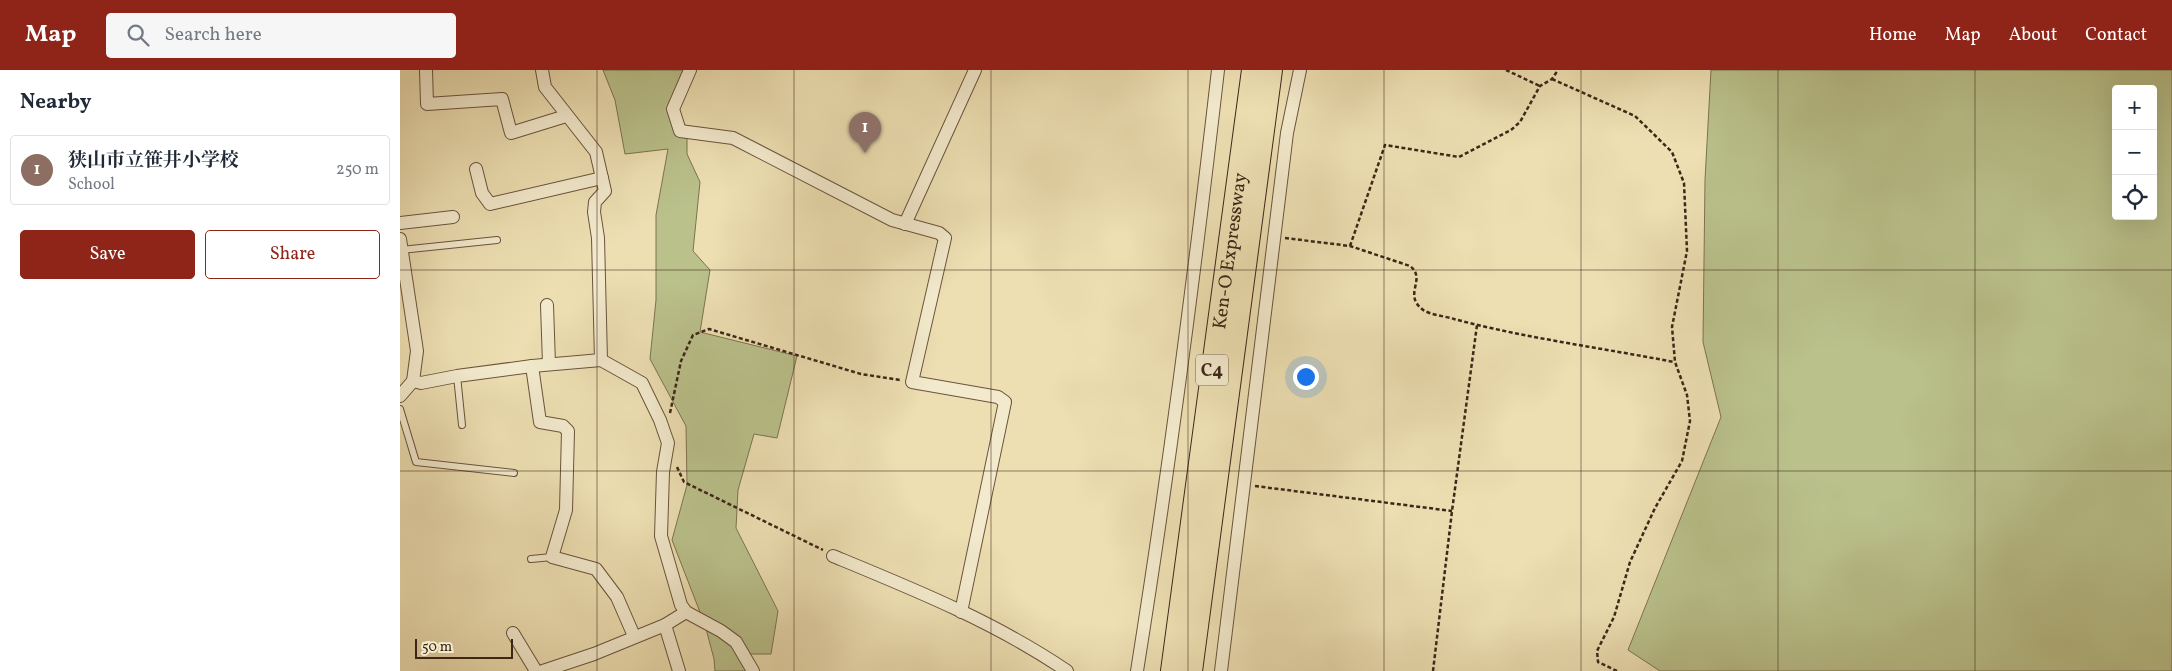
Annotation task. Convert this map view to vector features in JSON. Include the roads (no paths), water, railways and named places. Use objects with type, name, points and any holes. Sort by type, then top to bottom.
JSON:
[{"type":"highway","name":"Ken-O Expressway","points":[[1172,671],[1253,70]]},
{"type":"highway","name":"Ken-O Expressway","points":[[1191,671],[1271,70]]},
{"type":"street","points":[[426,70],[427,104],[502,99],[511,133],[566,116]]},
{"type":"street","points":[[542,70],[545,87],[596,152],[605,191],[595,202],[594,212],[598,238],[601,360]]},
{"type":"street","points":[[690,70],[673,108],[680,132],[733,138],[892,220],[939,233],[945,238],[912,382],[998,397],[1005,402],[961,612]]},
{"type":"street","points":[[905,224],[975,70]]},
{"type":"street","points":[[1137,671],[1194,283],[1218,70]]},
{"type":"street","points":[[1221,671],[1273,237],[1287,133],[1300,70]]},
{"type":"street","points":[[476,169],[482,193],[490,204],[602,178]]},
{"type":"street","points":[[400,223],[453,217]]},
{"type":"street","points":[[400,396],[413,381],[417,351],[401,247]]},
{"type":"street","points":[[546,305],[550,364]]},
{"type":"street","points":[[413,381],[421,384],[456,376],[550,364],[601,360],[642,383],[660,420],[667,440],[663,472],[661,536],[680,605],[686,612],[721,630],[736,642],[753,671]]},
{"type":"street","points":[[532,366],[540,422],[563,426],[568,432],[566,510],[552,557],[596,569],[618,597],[634,636]]},
{"type":"street","points":[[833,556],[924,593],[1020,641],[1067,671]]},
{"type":"street","points":[[543,671],[594,654],[634,636],[665,625],[686,612]]},
{"type":"street","points":[[665,625],[679,671]]},
{"type":"street","points":[[513,632],[536,671]]},
{"type":"lane","points":[[401,247],[497,240]]},
{"type":"lane","points":[[456,376],[462,425]]},
{"type":"lane","points":[[400,409],[416,462],[514,473]]},
{"type":"lane","points":[[531,559],[552,557]]},
{"type":"place","name":"狭山市立笹井小学校","points":[[865,153]]}]
